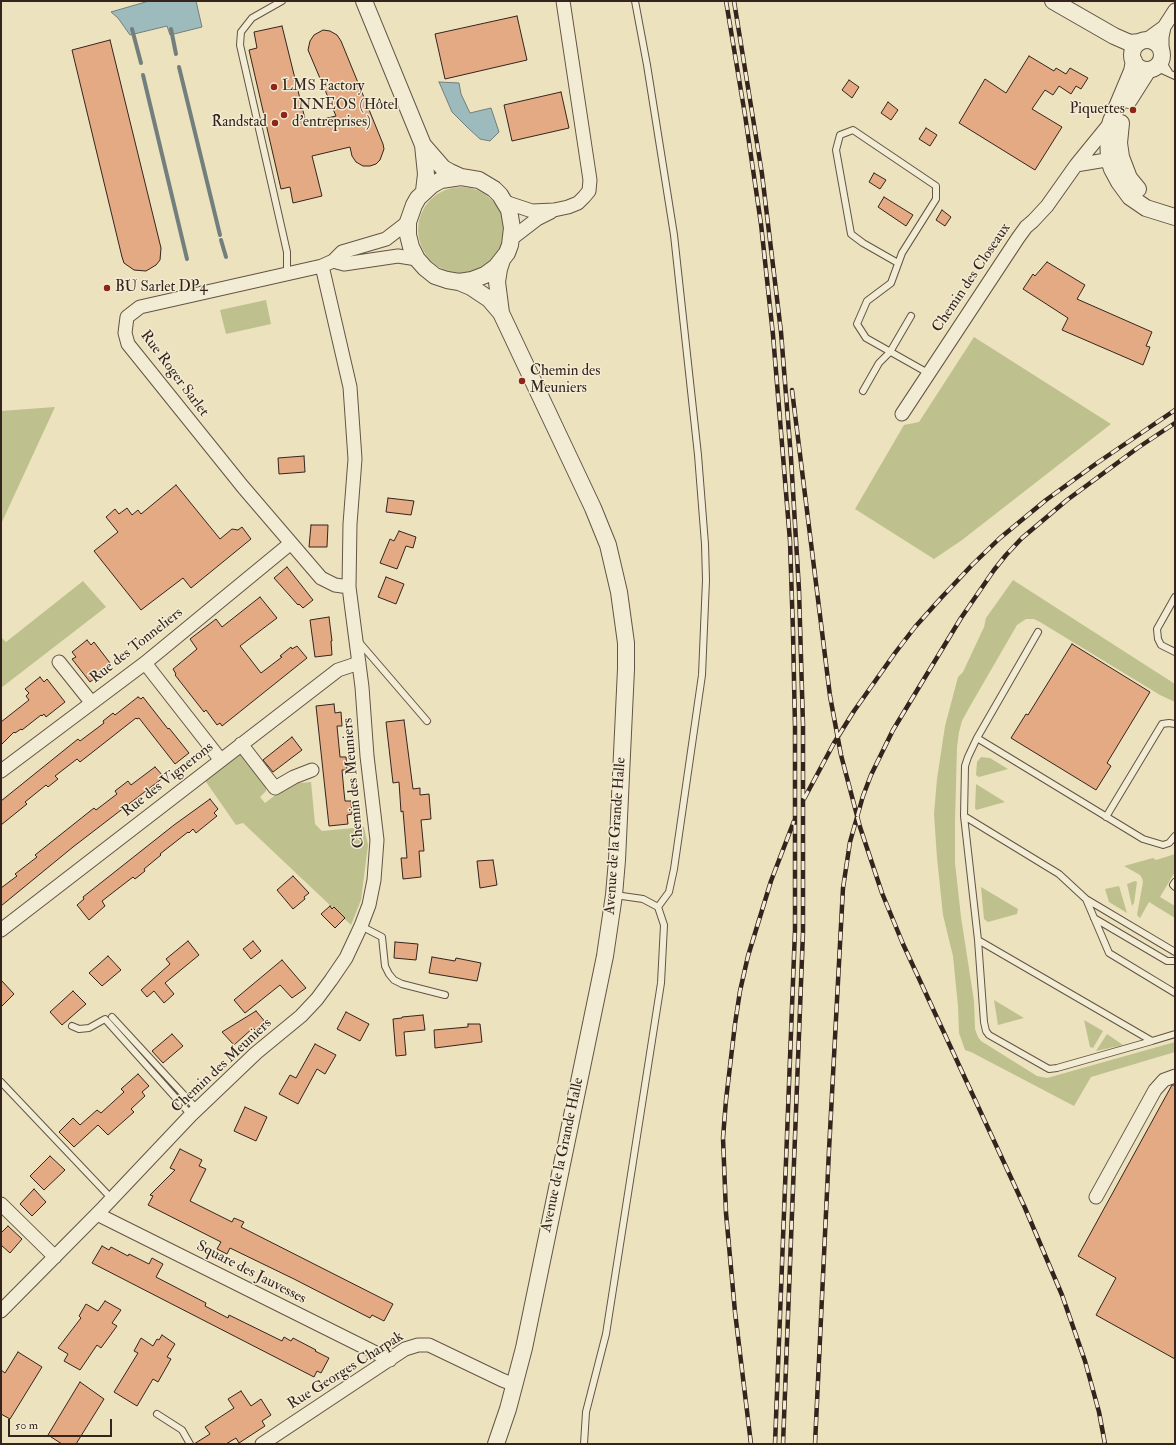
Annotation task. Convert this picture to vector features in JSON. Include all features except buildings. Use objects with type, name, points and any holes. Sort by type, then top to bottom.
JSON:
[{"type":"street","points":[[364,1],[422,145],[426,174],[424,191]]},
{"type":"street","points":[[505,202],[532,211],[554,210],[578,203],[584,198],[588,191],[590,180],[563,1]]},
{"type":"street","points":[[1053,1],[1114,36],[1130,43],[1143,41],[1157,43],[1162,54]]},
{"type":"street","points":[[1115,158],[1124,110],[1134,90],[1150,70],[1160,63],[1164,27],[1175,10]]},
{"type":"street","points":[[1164,27],[1143,41],[1133,51],[1132,71],[1111,121],[1108,134],[1115,158],[1129,178],[1144,196],[1170,215]]},
{"type":"street","points":[[1114,36],[1126,46],[1133,60],[1141,69],[1150,70]]},
{"type":"street","name":"Chemin des Closeaux","points":[[902,414],[1018,238],[1026,227],[1047,206],[1076,165],[1111,121]]},
{"type":"street","points":[[422,145],[443,168],[462,177],[474,179],[494,189],[505,202],[511,219],[511,239],[507,253],[502,260],[496,267],[485,275],[472,280],[459,282],[435,276],[417,259],[411,247],[408,235],[408,222],[414,205],[424,191],[441,180],[462,177]]},
{"type":"street","points":[[1076,165],[1115,158]]},
{"type":"street","points":[[511,239],[537,219],[554,210]]},
{"type":"street","points":[[327,263],[342,252],[386,239],[408,222]]},
{"type":"street","points":[[327,263],[344,264],[398,256],[417,259]]},
{"type":"street","name":"Avenue de la Grande Halle","points":[[501,313],[497,282],[502,260]]},
{"type":"street","name":"Rue Roger Sarlet","points":[[327,263],[140,306],[127,317],[125,333],[128,344],[243,487],[321,578],[335,585],[349,587]]},
{"type":"street","name":"Chemin des Meuniers","points":[[1,1312],[112,1199],[194,1112],[256,1053],[301,1016],[317,998],[346,958],[369,905],[374,880],[377,840],[367,756],[362,687],[349,587],[350,524],[355,459],[350,387],[327,263]]},
{"type":"street","name":"Avenue de la Grande Halle","points":[[459,282],[483,294],[501,313],[596,513],[608,545],[619,592],[626,644],[618,860],[600,982],[515,1385],[496,1444]]},
{"type":"street","name":"Rue des Tonneliers","points":[[1,771],[144,663],[291,543]]},
{"type":"street","points":[[59,662],[92,702]]},
{"type":"street","points":[[144,663],[220,759]]},
{"type":"street","name":"Rue des Vignerons","points":[[1,930],[220,759],[338,670],[359,663]]},
{"type":"street","points":[[241,744],[275,788],[300,774],[312,770]]},
{"type":"street","points":[[1096,1197],[1155,1090],[1164,1080],[1175,1076]]},
{"type":"street","points":[[1,1204],[54,1257]]},
{"type":"street","name":"Square des Jauvesses","points":[[97,1214],[390,1360]]},
{"type":"street","name":"Rue Georges Charpak","points":[[262,1444],[405,1349],[418,1345],[429,1345],[515,1385]]},
{"type":"lane","points":[[282,1],[252,18],[241,32],[240,45],[287,252],[287,273]]},
{"type":"lane","points":[[635,1],[647,65],[674,235],[698,455],[705,544],[706,580],[702,675],[675,861],[669,892],[658,907]]},
{"type":"lane","points":[[1162,54],[1166,68],[1173,75]]},
{"type":"lane","points":[[1150,70],[1162,70],[1173,75]]},
{"type":"lane","points":[[898,263],[863,243],[851,234],[836,150],[840,135],[853,130],[936,186],[936,199],[902,253],[891,283],[867,301],[857,324],[866,338],[928,373]]},
{"type":"lane","points":[[863,391],[879,364],[890,352],[911,316]]},
{"type":"lane","points":[[1175,597],[1157,629],[1158,639],[1161,645],[1175,652]]},
{"type":"lane","points":[[1038,632],[977,738],[968,757],[966,766],[964,816],[978,940],[984,1022],[986,1031],[989,1035],[1048,1069],[1152,1042],[1175,1034]]},
{"type":"lane","points":[[355,638],[426,721]]},
{"type":"lane","points":[[1106,817],[1162,724],[1175,724]]},
{"type":"lane","points":[[977,738],[1142,840],[1163,845],[1169,843],[1175,836]]},
{"type":"lane","points":[[964,816],[1059,874],[1086,899],[1175,952]]},
{"type":"lane","points":[[1175,882],[1173,885],[1175,887]]},
{"type":"lane","points":[[584,1444],[586,1412],[606,1334],[661,983],[664,925],[658,907],[643,899],[614,895]]},
{"type":"lane","points":[[1086,899],[1109,953],[1175,993]]},
{"type":"lane","points":[[1094,917],[1168,961],[1175,961]]},
{"type":"lane","points":[[361,926],[382,937],[385,966],[394,980],[402,984],[445,995]]},
{"type":"lane","points":[[978,940],[1152,1042]]},
{"type":"lane","points":[[112,1017],[194,1112]]},
{"type":"lane","points":[[72,1026],[80,1029],[89,1028],[105,1020],[194,1112]]},
{"type":"lane","points":[[1,1082],[112,1199]]},
{"type":"lane","points":[[157,1414],[182,1430],[190,1444]]},
{"type":"green space","points":[[461,187],[478,190],[492,199],[501,213],[504,230],[501,247],[492,261],[478,270],[461,273],[444,270],[430,261],[421,247],[418,230],[421,213],[430,199],[444,190]]},
{"type":"green space","points":[[266,300],[271,324],[226,334],[220,310]]},
{"type":"green space","points":[[974,337],[1111,424],[962,540],[934,559],[855,509],[904,425],[919,422]]},
{"type":"green space","points":[[55,407],[1,524],[1,411]]},
{"type":"green space","points":[[1013,580],[1175,684],[1175,702],[1160,695],[1040,622],[1034,619],[1026,619],[1017,625],[969,708],[962,721],[959,732],[957,747],[955,863],[961,917],[974,1001],[975,1029],[978,1037],[981,1041],[1037,1076],[1047,1078],[1175,1042],[1175,1052],[1091,1077],[1074,1106],[965,1050],[959,1033],[953,956],[943,915],[934,814],[937,779],[945,726],[958,677],[963,672],[984,627],[986,618]]},
{"type":"green space","points":[[83,581],[106,607],[1,688],[1,637],[6,642]]},
{"type":"green space","points":[[238,750],[266,784],[266,791],[260,797],[265,803],[290,784],[311,782],[315,824],[322,831],[364,827],[368,845],[361,900],[351,925],[243,823],[236,825],[204,779]]},
{"type":"green space","points":[[981,757],[990,758],[1008,769],[979,777],[976,775],[977,762]]},
{"type":"green space","points":[[976,784],[1005,802],[976,810]]},
{"type":"green space","points":[[1175,854],[1175,872],[1160,897],[1175,906],[1175,918],[1149,902],[1140,918],[1137,915],[1143,882],[1142,878],[1140,875],[1124,866],[1153,858],[1156,860]]},
{"type":"green space","points":[[1135,881],[1137,882],[1134,903],[1132,906],[1127,884]]},
{"type":"green space","points":[[1119,886],[1127,913],[1109,902],[1105,889]]},
{"type":"green space","points":[[981,887],[1018,909],[1017,914],[988,922],[984,919]]},
{"type":"green space","points":[[994,1000],[1024,1018],[998,1025]]},
{"type":"green space","points":[[1084,1020],[1103,1031],[1093,1048],[1090,1047]]},
{"type":"green space","points":[[1107,1034],[1123,1045],[1096,1051]]},
{"type":"water","points":[[149,1],[196,1],[202,27],[170,35],[167,26],[130,35],[118,18],[111,12]]},
{"type":"water","points":[[439,82],[459,83],[461,94],[470,113],[491,108],[499,132],[490,141],[480,139],[452,112]]},
{"type":"waterway","points":[[132,29],[141,63]]},
{"type":"waterway","points":[[171,29],[176,54]]},
{"type":"waterway","points":[[179,67],[220,235]]},
{"type":"waterway","points":[[143,75],[187,259]]},
{"type":"waterway","points":[[221,240],[226,257]]},
{"type":"railway","points":[[726,1],[761,224],[773,335],[790,541],[795,727],[795,930],[775,1444]]},
{"type":"railway","points":[[734,1],[762,174],[781,332],[791,458],[799,590],[803,725],[803,932],[783,1444]]},
{"type":"railway","points":[[792,390],[830,696],[841,755],[860,827],[882,893],[903,944],[1025,1208],[1062,1295],[1085,1361],[1099,1412],[1105,1444]]},
{"type":"railway","points":[[804,799],[834,743],[854,711],[895,653],[915,627],[972,565],[1000,538],[1046,500],[1175,410]]},
{"type":"railway","points":[[815,1444],[843,888],[850,842],[863,796],[871,775],[893,730],[961,618],[1006,555],[1022,538],[1067,500],[1139,447],[1175,423]]},
{"type":"railway","points":[[751,1444],[735,1312],[726,1213],[723,1138],[726,1100],[740,991],[748,956],[771,881],[794,821]]},
{"type":"place","name":"LMS Factory","points":[[274,87]]},
{"type":"place","name":"Piquettes","points":[[1133,110]]},
{"type":"place","name":"INNEOS (Hôtel d'entreprises)","points":[[284,115]]},
{"type":"place","name":"Randstad","points":[[275,123]]},
{"type":"place","name":"BU Sarlet DP4","points":[[107,288]]},
{"type":"place","name":"Chemin des Meuniers","points":[[522,381]]}]
